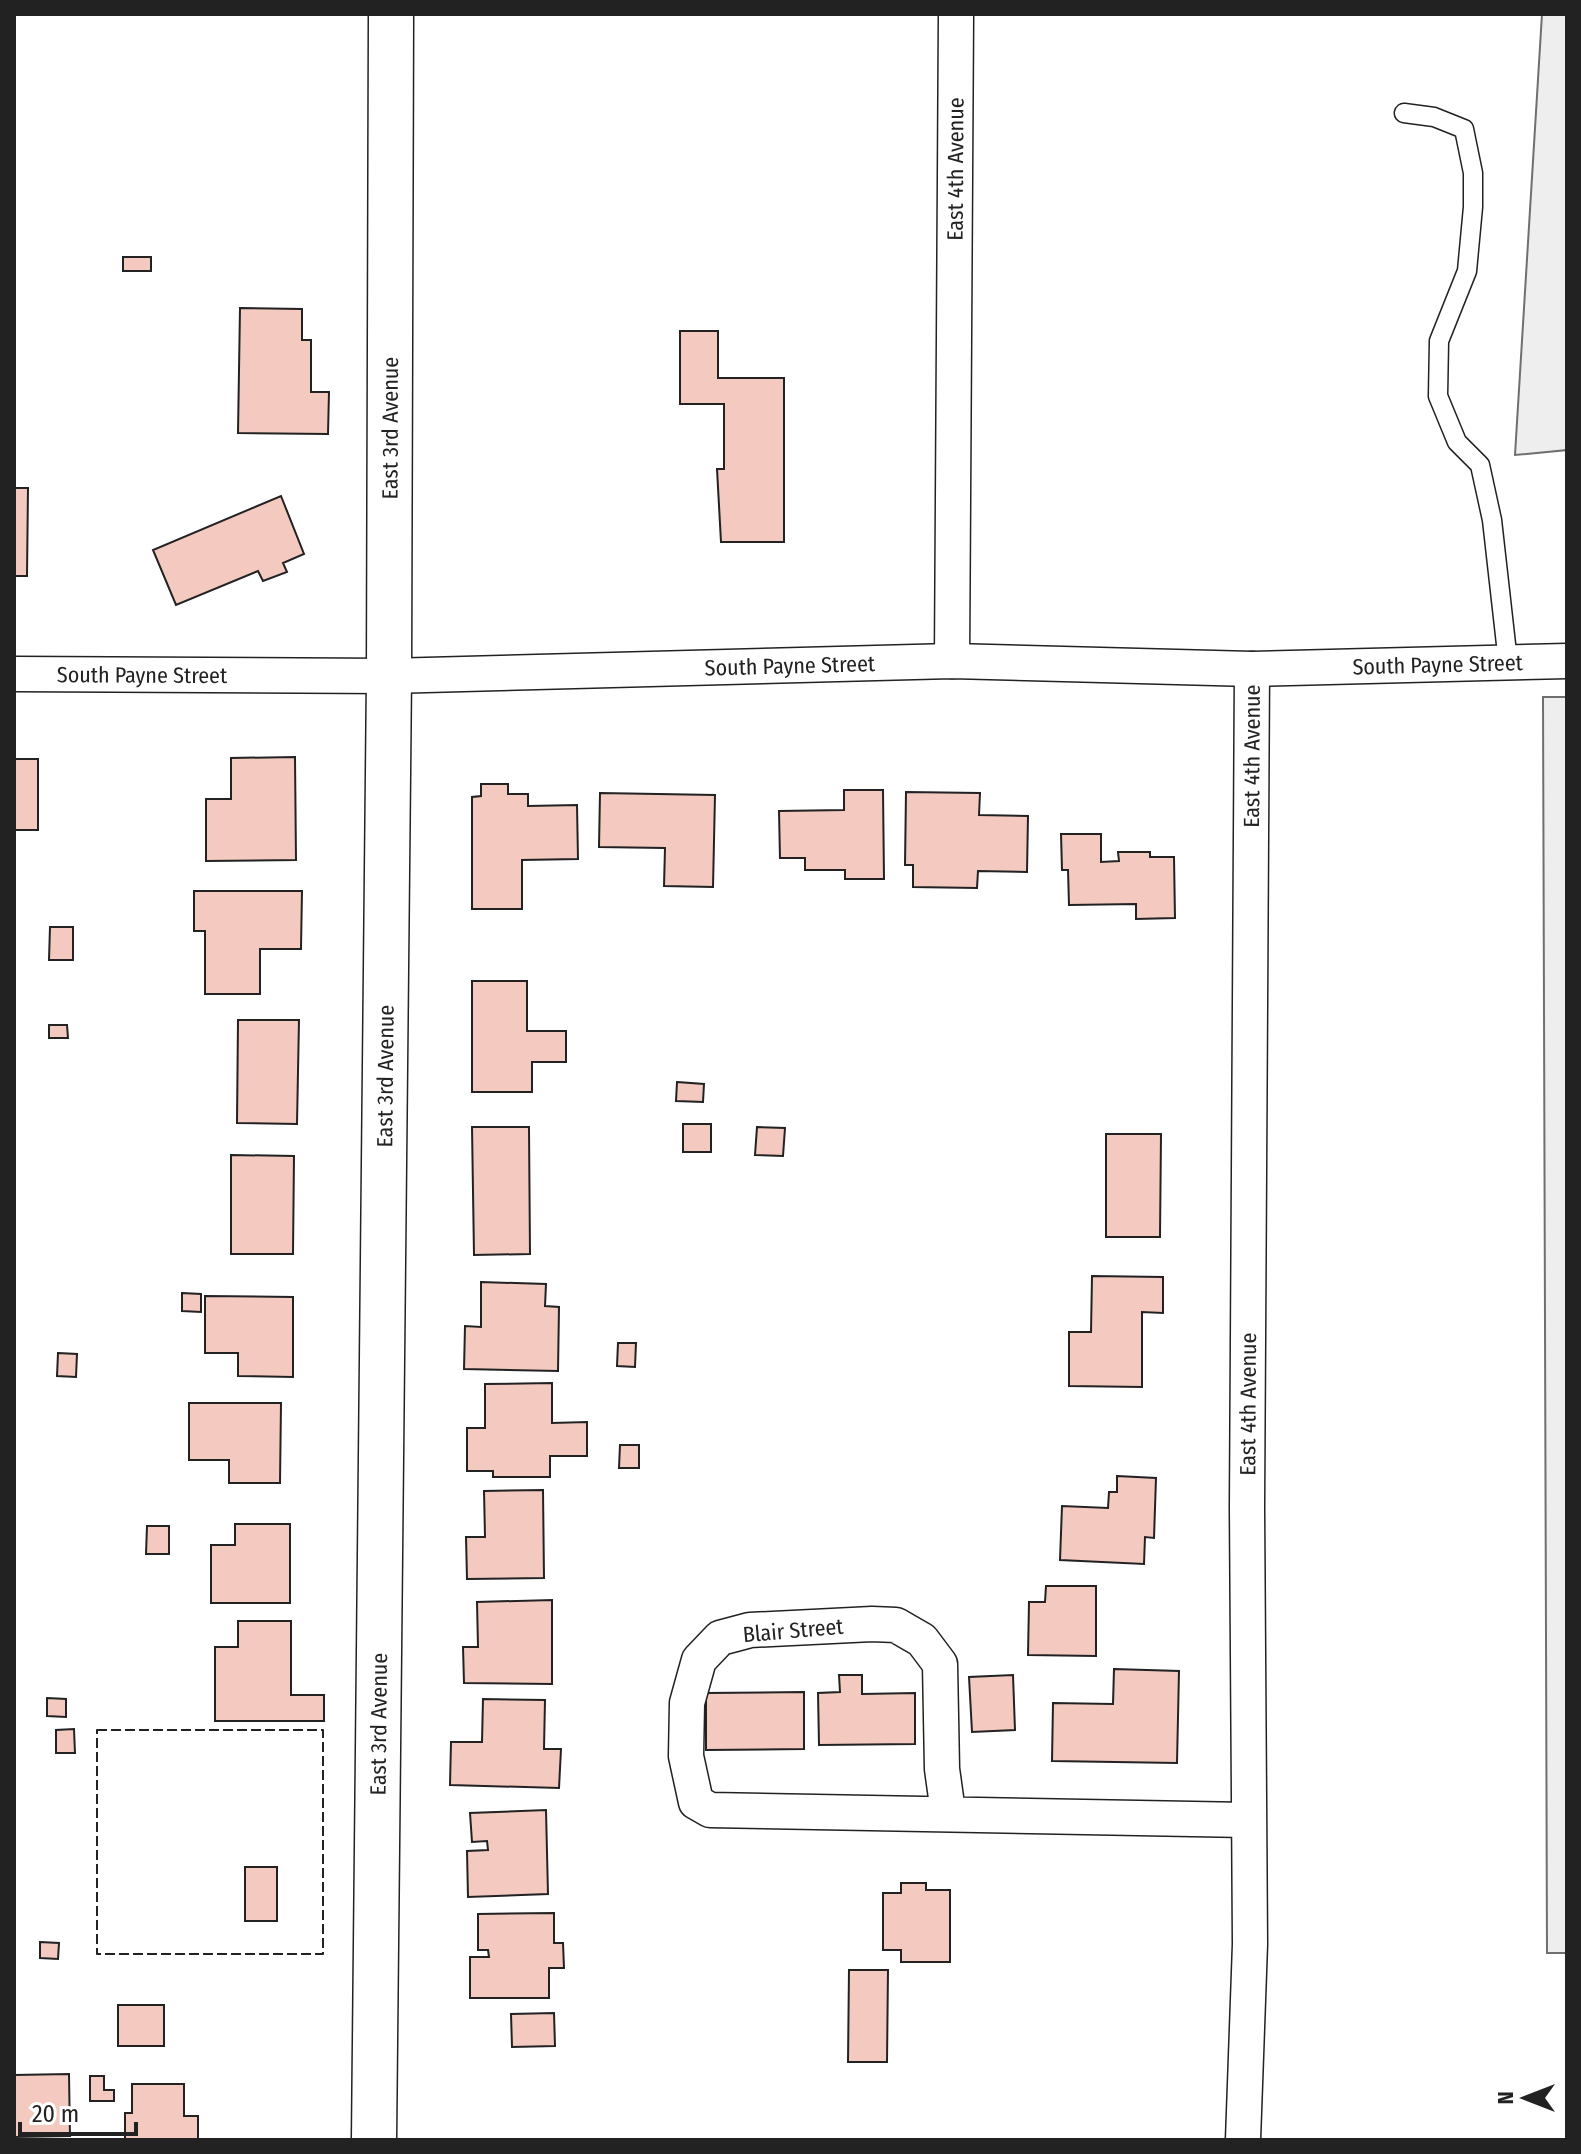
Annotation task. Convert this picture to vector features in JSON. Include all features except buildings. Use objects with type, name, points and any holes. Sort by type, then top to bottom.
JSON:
[{"type":"street","name":"East 3rd Avenue","points":[[374,2140],[389,676],[391,14]]},
{"type":"street","name":"East 4th Avenue","points":[[952,661],[956,14]]},
{"type":"street","name":"South Payne Street","points":[[14,674],[389,676],[952,661],[1252,669],[1567,661]]},
{"type":"street","name":"East 4th Avenue","points":[[1243,2140],[1250,1944],[1247,1820],[1252,669]]},
{"type":"street","name":"Blair Street","points":[[948,1812],[942,1769],[940,1664],[922,1640],[896,1625],[750,1630],[720,1638],[699,1660],[687,1703],[686,1756],[696,1802],[710,1810],[948,1812],[1247,1820]]},
{"type":"lane","points":[[1404,113],[1434,117],[1464,129],[1473,173],[1467,271],[1439,341],[1438,396],[1457,442],[1480,465],[1492,520],[1508,662]]},
{"type":"shaded area","points":[[1542,14],[1567,14],[1567,450],[1515,455]]},
{"type":"shaded area","points":[[1543,697],[1567,697],[1567,1953],[1547,1953]]},
{"type":"fence","points":[[97,1730],[323,1730],[323,1954],[97,1954],[97,1730]]}]
